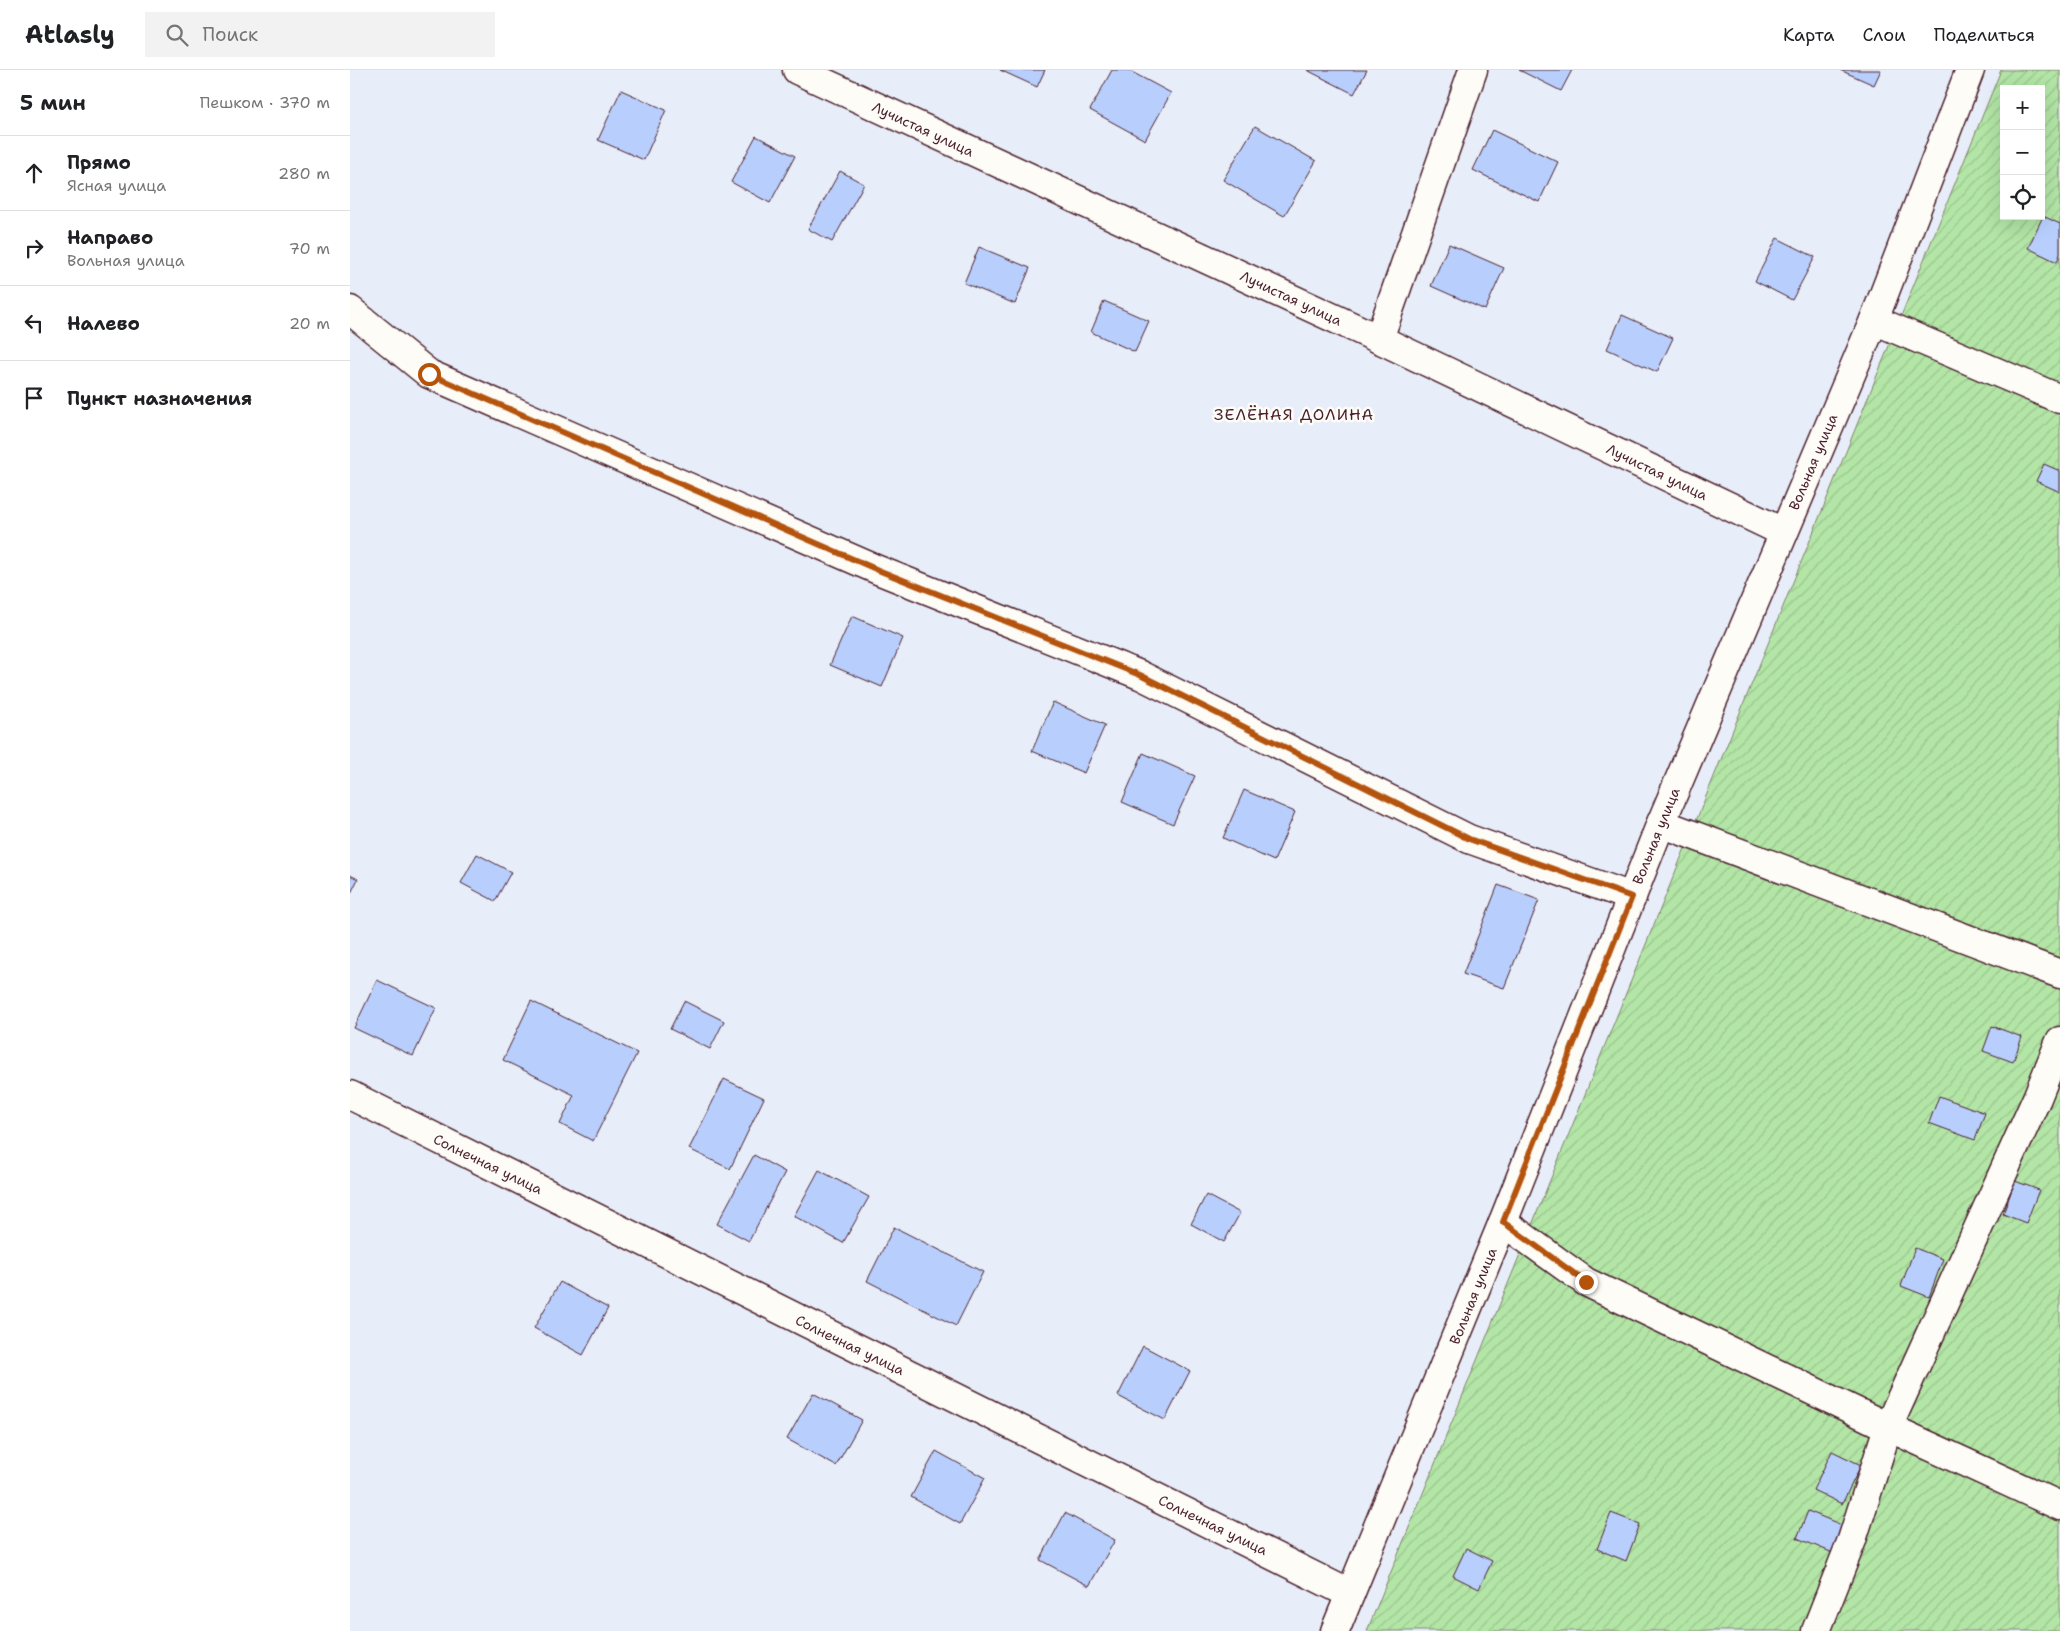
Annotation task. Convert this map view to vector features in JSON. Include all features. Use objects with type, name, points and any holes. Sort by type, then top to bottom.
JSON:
[{"type":"street","name":"Лучистая улица","points":[[797,70],[1379,339],[1783,532]]},
{"type":"street","points":[[1379,339],[1473,70]]},
{"type":"street","name":"Вольная улица","points":[[1335,1631],[1503,1222],[1661,824],[1874,320],[1970,70]]},
{"type":"street","points":[[350,310],[429,374],[878,570],[1140,675],[1469,839],[1632,897]]},
{"type":"street","points":[[1874,320],[2060,399]]},
{"type":"street","points":[[1661,824],[2060,974]]},
{"type":"street","points":[[1816,1631],[1852,1540],[1888,1427],[2037,1098],[2060,1041]]},
{"type":"street","name":"Солнечная улица","points":[[350,1095],[1350,1594]]},
{"type":"street","points":[[1503,1222],[1586,1282],[1888,1427],[2060,1506]]},
{"type":"green space","points":[[2001,70],[2060,70],[2060,1631],[1367,1631]]},
{"type":"building","points":[[1000,70],[1045,70],[1037,87]]},
{"type":"building","points":[[1112,70],[1128,70],[1171,93],[1145,140],[1090,110]]},
{"type":"building","points":[[1307,70],[1367,70],[1354,94]]},
{"type":"building","points":[[1519,70],[1572,70],[1561,91]]},
{"type":"building","points":[[1840,70],[1881,70],[1874,85]]},
{"type":"building","points":[[621,90],[666,110],[644,160],[598,140]]},
{"type":"building","points":[[1255,126],[1316,161],[1284,216],[1223,180]]},
{"type":"building","points":[[1492,130],[1558,162],[1539,202],[1473,170]]},
{"type":"building","points":[[756,136],[795,156],[770,203],[731,182]]},
{"type":"building","points":[[840,171],[864,184],[832,242],[808,229]]},
{"type":"building","points":[[2045,217],[2060,224],[2060,254],[2057,262],[2028,248],[2041,220],[2045,220]]},
{"type":"building","points":[[1777,238],[1815,257],[1792,300],[1755,281]]},
{"type":"building","points":[[1449,244],[1504,268],[1485,310],[1431,286]]},
{"type":"building","points":[[979,247],[1030,268],[1015,304],[964,283]]},
{"type":"building","points":[[1104,301],[1149,321],[1135,352],[1091,332]]},
{"type":"building","points":[[1622,315],[1673,338],[1657,372],[1607,349]]},
{"type":"building","points":[[2044,464],[2060,471],[2060,492],[2036,481]]},
{"type":"building","points":[[852,616],[903,638],[882,687],[830,665]]},
{"type":"building","points":[[1053,702],[1105,725],[1084,773],[1032,751]]},
{"type":"building","points":[[1143,753],[1195,776],[1173,824],[1122,802]]},
{"type":"building","points":[[1244,790],[1295,812],[1274,861],[1223,838]]},
{"type":"building","points":[[477,854],[511,872],[495,901],[461,883]]},
{"type":"building","points":[[350,875],[358,879],[350,895]]},
{"type":"building","points":[[1498,885],[1539,900],[1504,988],[1463,974]]},
{"type":"building","points":[[377,980],[436,1008],[413,1056],[354,1028]]},
{"type":"building","points":[[531,1001],[637,1053],[593,1141],[560,1124],[574,1095],[503,1060]]},
{"type":"building","points":[[684,1001],[724,1021],[710,1049],[670,1029]]},
{"type":"building","points":[[1992,1026],[2022,1037],[2013,1062],[1983,1051]]},
{"type":"building","points":[[724,1079],[764,1098],[730,1169],[689,1149]]},
{"type":"building","points":[[1939,1096],[1985,1113],[1975,1140],[1929,1123]]},
{"type":"building","points":[[754,1155],[785,1172],[749,1241],[717,1224]]},
{"type":"building","points":[[819,1170],[869,1197],[843,1243],[794,1216]]},
{"type":"building","points":[[2015,1181],[2039,1190],[2026,1223],[2003,1214]]},
{"type":"building","points":[[1206,1195],[1240,1213],[1224,1242],[1191,1224]]},
{"type":"building","points":[[894,1227],[983,1272],[956,1326],[867,1281]]},
{"type":"building","points":[[1915,1248],[1943,1259],[1929,1297],[1901,1286]]},
{"type":"building","points":[[560,1282],[608,1308],[583,1355],[534,1328]]},
{"type":"building","points":[[1143,1346],[1190,1371],[1165,1420],[1118,1396]]},
{"type":"building","points":[[813,1393],[862,1420],[836,1466],[787,1439]]},
{"type":"building","points":[[936,1451],[985,1478],[960,1524],[911,1497]]},
{"type":"building","points":[[1832,1451],[1861,1465],[1842,1504],[1813,1490]]},
{"type":"building","points":[[1808,1511],[1844,1526],[1833,1553],[1797,1538]]},
{"type":"building","points":[[1065,1513],[1115,1540],[1089,1586],[1040,1560]]},
{"type":"building","points":[[1611,1513],[1640,1524],[1626,1561],[1597,1549]]},
{"type":"building","points":[[1466,1548],[1492,1561],[1479,1589],[1453,1576]]},
{"type":"district","name":"ЗЕЛЁНАЯ ДОЛИНА","points":[[1294,414]]},
{"type":"route","points":[[429,374],[878,570],[1140,675],[1469,839],[1632,897],[1503,1222],[1586,1282]]}]
